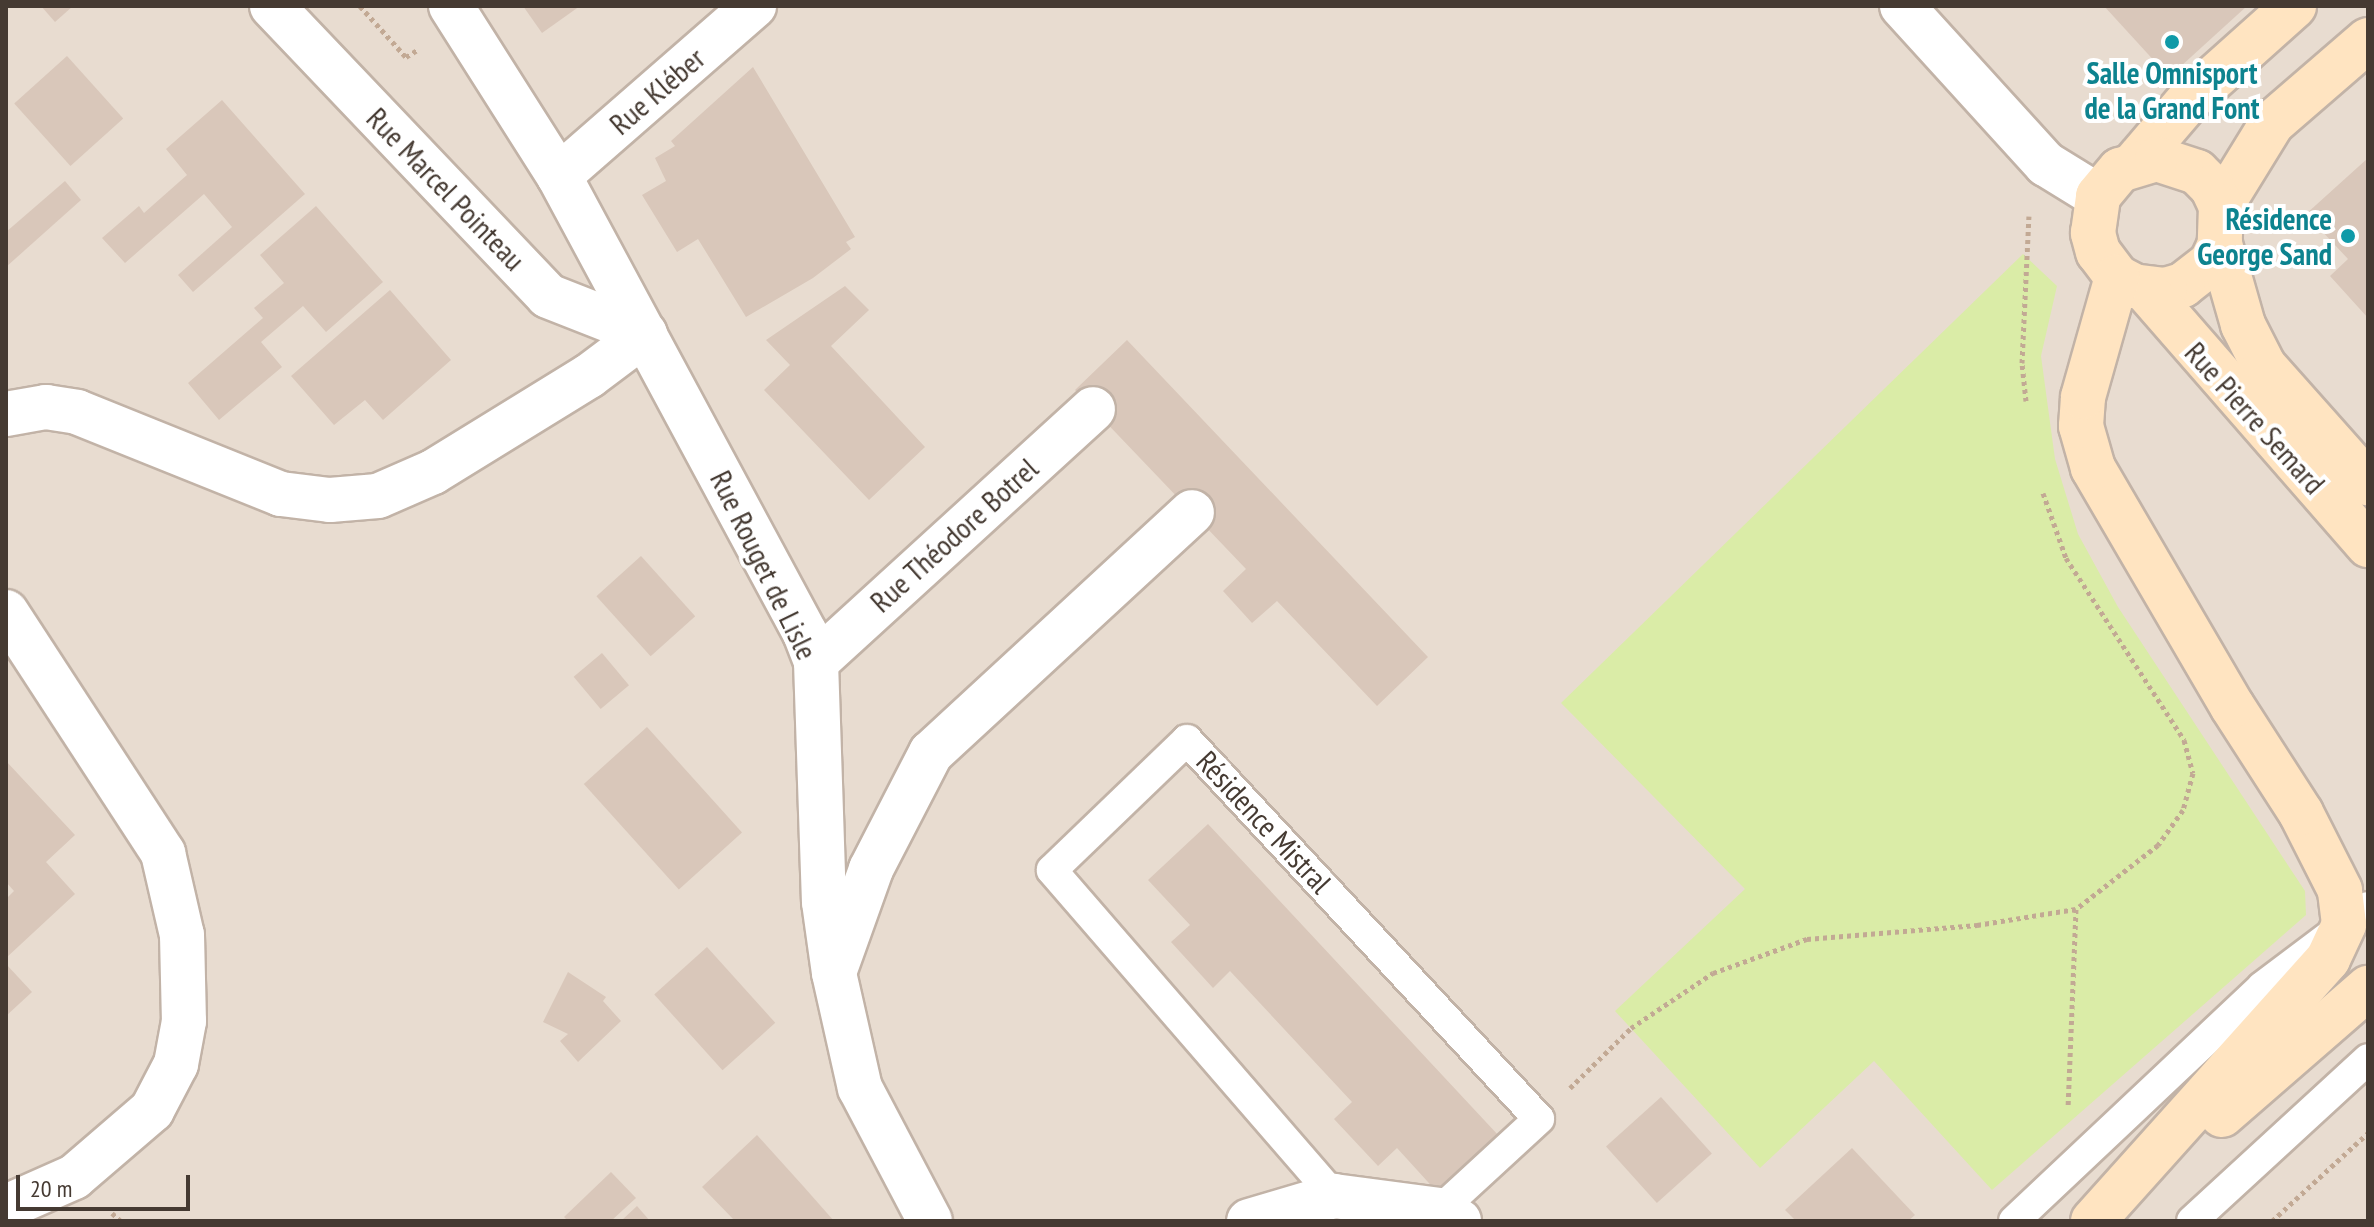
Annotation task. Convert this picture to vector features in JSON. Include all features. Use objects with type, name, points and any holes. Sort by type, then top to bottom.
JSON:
[{"type":"main road","points":[[2136,162],[2189,100],[2294,6]]},
{"type":"main road","points":[[2221,225],[2197,172],[2157,159],[2136,162],[2120,170],[2098,196],[2093,233],[2098,252],[2131,283],[2165,290],[2191,280],[2211,263],[2221,225],[2272,123],[2368,40]]},
{"type":"main road","name":"Rue Pierre Semard","points":[[2221,225],[2243,325],[2264,366],[2368,483]]},
{"type":"main road","points":[[2093,1221],[2328,959],[2356,915],[2301,813],[2232,706],[2093,468],[2081,426],[2083,397],[2131,283]]},
{"type":"main road","name":"Rue Pierre Semard","points":[[2131,283],[2368,545]]},
{"type":"main road","points":[[2316,1029],[2368,962]]},
{"type":"main road","points":[[2104,1221],[2316,1029],[2368,988]]},
{"type":"street","name":"Rue Marcel Pointeau","points":[[272,6],[548,296],[645,334]]},
{"type":"street","name":"Rue Rouget de Lisle","points":[[451,6],[559,176],[816,662],[824,902],[834,973],[860,1088],[930,1221]]},
{"type":"street","name":"Rue Kléber","points":[[559,176],[754,6]]},
{"type":"street","points":[[1902,6],[2046,164],[2098,196]]},
{"type":"street","points":[[6,414],[46,407],[77,412],[281,494],[330,500],[378,496],[433,472],[589,376],[645,334]]},
{"type":"street","name":"Rue Théodore Botrel","points":[[816,662],[1093,409]]},
{"type":"street","points":[[834,973],[871,869],[931,753],[1192,512]]},
{"type":"street","points":[[6,612],[163,853],[182,935],[184,1021],[176,1064],[152,1110],[74,1177],[6,1207]]},
{"type":"street","points":[[1249,1221],[1334,1196],[1449,1216]]},
{"type":"lane","name":"Résidence Mistral","points":[[1334,1196],[1052,870],[1187,740],[1539,1119]]},
{"type":"lane","points":[[2014,1221],[2262,987],[2356,915]]},
{"type":"lane","points":[[2192,1221],[2368,1059]]},
{"type":"lane","points":[[1449,1216],[1539,1119]]},
{"type":"path","points":[[2027,408],[2023,326],[2034,151]]},
{"type":"path","points":[[1539,1119],[1631,1028],[1713,973],[1807,939],[1977,925],[2076,909],[2158,845],[2183,810],[2193,773],[2184,740],[2066,558],[2039,483]]},
{"type":"path","points":[[2064,1174],[2076,909]]},
{"type":"path","points":[[2272,1221],[2368,1133]]},
{"type":"shaded area","points":[[6,6],[2368,6],[2368,1221],[6,1221]]},
{"type":"green space","points":[[2023,254],[2057,286],[2041,356],[2055,459],[2078,534],[2118,607],[2305,891],[2306,915],[1992,1190],[1874,1061],[1760,1168],[1615,1011],[1745,889],[1561,703]]},
{"type":"building","points":[[41,6],[73,6],[55,22]]},
{"type":"building","points":[[523,6],[580,6],[542,33]]},
{"type":"building","name":"Salle Omnisport de la Grand Font","points":[[2104,6],[2247,6],[2169,77]]},
{"type":"building","points":[[67,56],[123,118],[70,166],[14,104]]},
{"type":"building","points":[[753,67],[855,237],[846,242],[851,249],[813,278],[746,317],[698,239],[677,252],[642,195],[666,181],[655,158],[675,146],[671,141]]},
{"type":"building","points":[[222,100],[305,194],[193,292],[178,275],[232,227],[204,194],[125,263],[102,238],[139,206],[144,213],[187,175],[166,149]]},
{"type":"building","name":"Résidence George Sand","points":[[2368,158],[2368,318],[2330,276],[2348,259],[2306,214]]},
{"type":"building","points":[[65,181],[81,200],[6,267],[6,232]]},
{"type":"building","points":[[316,206],[383,282],[326,332],[303,306],[261,342],[282,367],[219,420],[188,383],[263,318],[254,308],[284,283],[260,255]]},
{"type":"building","points":[[845,286],[869,310],[831,346],[925,447],[869,500],[764,390],[790,365],[766,340]]},
{"type":"building","points":[[390,290],[451,360],[383,420],[365,400],[334,425],[291,376]]},
{"type":"building","points":[[1127,340],[1428,657],[1377,706],[1277,601],[1252,623],[1223,591],[1246,569],[1075,390]]},
{"type":"building","points":[[641,556],[695,616],[651,656],[596,596]]},
{"type":"building","points":[[602,653],[629,685],[601,709],[574,677]]},
{"type":"building","points":[[647,727],[742,833],[679,889],[584,784]]},
{"type":"building","points":[[6,761],[75,835],[46,862],[75,894],[6,958],[6,899],[14,891],[6,882]]},
{"type":"building","points":[[1208,824],[1499,1136],[1438,1193],[1397,1148],[1378,1166],[1334,1119],[1352,1102],[1230,971],[1213,988],[1171,942],[1190,925],[1148,880]]},
{"type":"building","points":[[707,947],[775,1023],[722,1070],[654,995]]},
{"type":"building","points":[[6,964],[32,992],[6,1016]]},
{"type":"building","points":[[568,972],[606,997],[603,1001],[621,1021],[578,1062],[560,1041],[568,1034],[543,1022]]},
{"type":"building","points":[[1661,1097],[1712,1153],[1657,1203],[1606,1147]]},
{"type":"building","points":[[757,1135],[834,1221],[735,1221],[702,1187]]},
{"type":"building","points":[[1852,1148],[1915,1215],[1908,1221],[1796,1221],[1785,1210]]},
{"type":"building","points":[[611,1172],[636,1198],[611,1221],[568,1221],[564,1217]]},
{"type":"building","points":[[637,1206],[650,1221],[621,1221]]},
{"type":"place","name":"Salle Omnisport de la Grand Font","points":[[2172,42]]},
{"type":"place","name":"Résidence George Sand","points":[[2348,236]]}]
